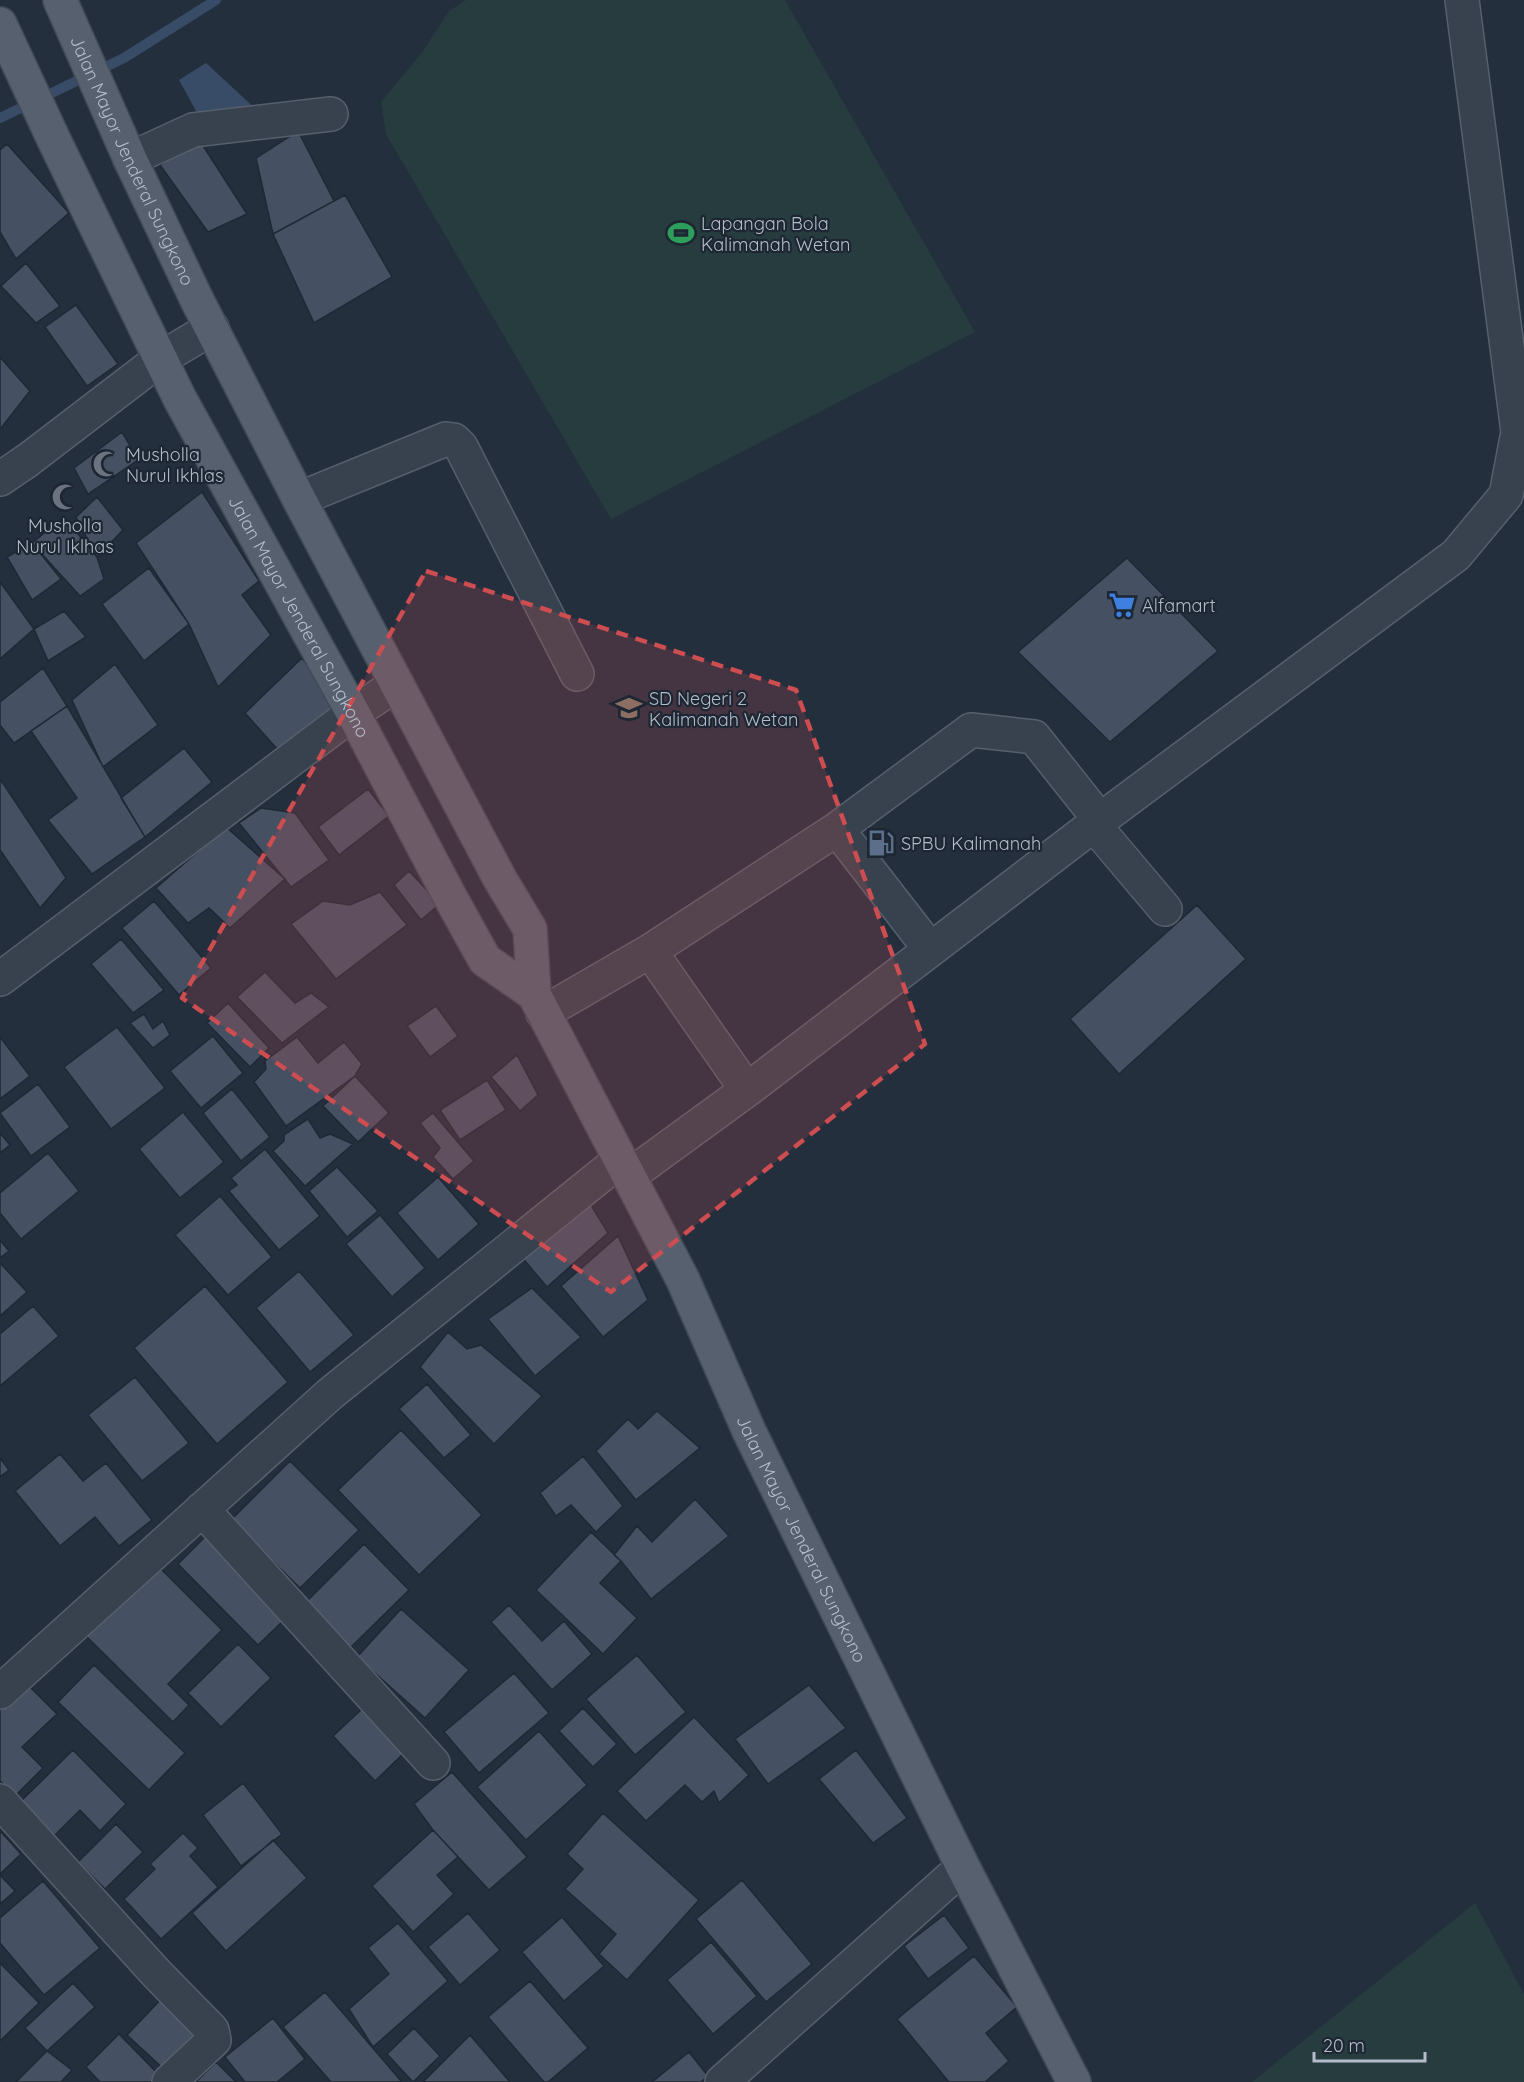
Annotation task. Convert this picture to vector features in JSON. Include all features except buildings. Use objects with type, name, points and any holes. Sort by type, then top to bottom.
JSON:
[{"type":"main road","name":"Jalan Mayor Jenderal Sungkono","points":[[66,12],[130,159],[212,328],[299,499],[500,879],[530,929],[538,1003],[683,1280],[749,1431],[963,1867],[1074,2082]]},
{"type":"main road","name":"Jalan Mayor Jenderal Sungkono","points":[[5,36],[180,399],[353,713],[485,960],[538,1003]]},
{"type":"street","points":[[0,1692],[330,1394],[624,1168],[747,1090],[1097,822],[1456,555],[1506,495],[1518,432],[1462,0]]},
{"type":"street","points":[[130,159],[193,130],[331,114]]},
{"type":"street","points":[[0,479],[160,359],[212,328]]},
{"type":"street","points":[[299,499],[446,439],[454,440],[461,447],[577,675]]},
{"type":"street","points":[[0,979],[353,713],[397,684]]},
{"type":"street","points":[[538,1003],[650,951],[837,829],[971,730],[1034,737],[1165,909]]},
{"type":"street","points":[[837,829],[930,949]]},
{"type":"street","points":[[650,951],[747,1090]]},
{"type":"street","points":[[202,1509],[433,1763]]},
{"type":"street","points":[[0,1801],[157,1974],[212,2030],[214,2040],[169,2082]]},
{"type":"street","points":[[722,2082],[963,1867]]},
{"type":"highlighted area","points":[[426,571],[796,690],[925,1044],[611,1292],[182,998]]},
{"type":"green space","name":"Lapangan Bola Kalimanah Wetan","points":[[466,0],[785,0],[975,332],[611,519],[386,134],[381,102],[423,51],[449,11]]},
{"type":"green space","points":[[1475,1903],[1524,1994],[1524,2082],[1252,2082]]},
{"type":"water","points":[[206,63],[258,111],[201,120],[179,80]]},
{"type":"waterway","points":[[0,118],[124,58],[216,0]]},
{"type":"place","name":"Lapangan Bola Kalimanah Wetan","points":[[681,233]]},
{"type":"place","name":"Musholla Nurul Ikhlas","points":[[106,464]]},
{"type":"place","name":"Musholla Nurul Iklhas","points":[[65,497]]},
{"type":"place","name":"Alfamart","points":[[1122,605]]},
{"type":"place","name":"SD Negeri 2 Kalimanah Wetan","points":[[629,708]]},
{"type":"place","name":"SPBU Kalimanah","points":[[881,843]]}]
